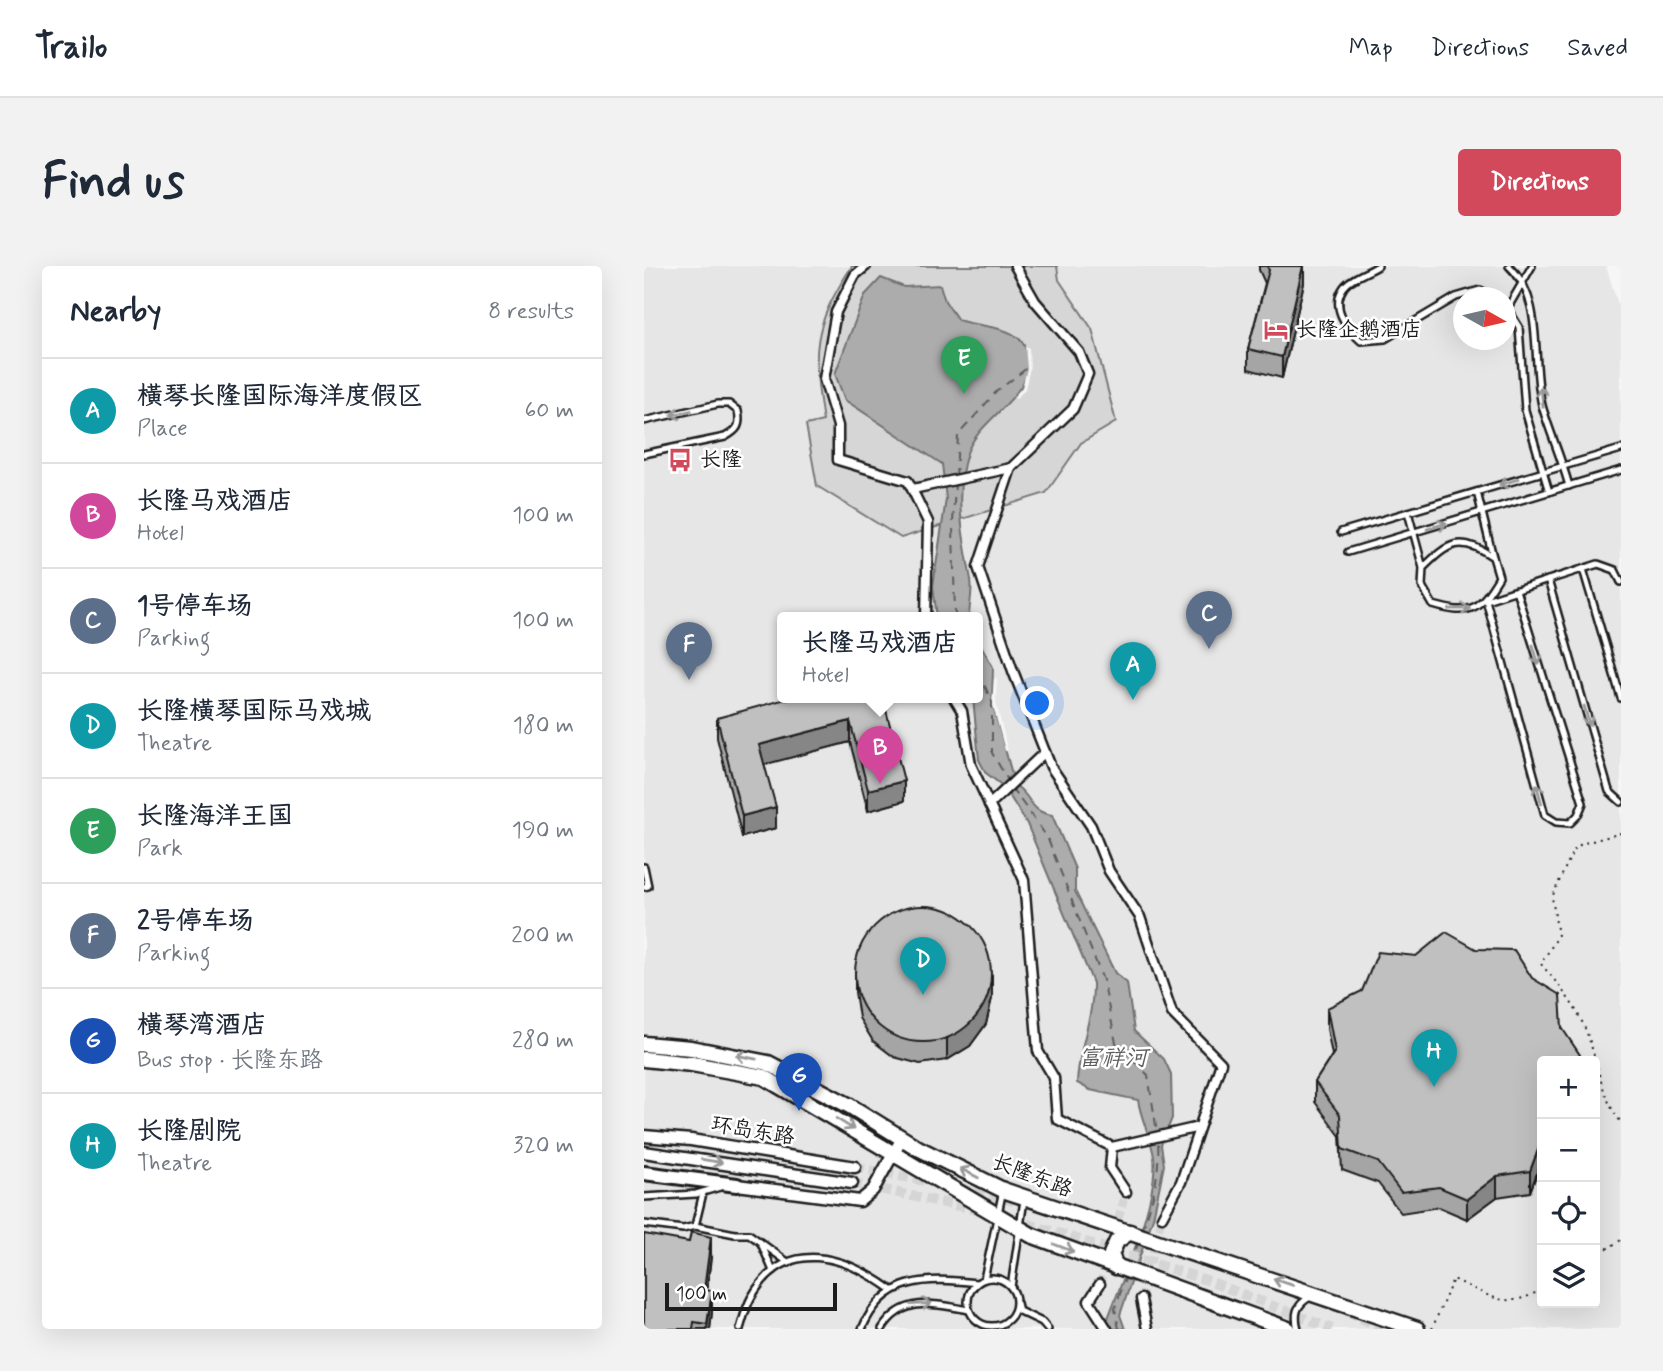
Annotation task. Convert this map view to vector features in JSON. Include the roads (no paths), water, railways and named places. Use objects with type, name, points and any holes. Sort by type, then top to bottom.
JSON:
[{"type":"main road","name":"长隆东路","points":[[644,1044],[691,1048],[768,1063],[1003,1191],[1417,1329]]},
{"type":"main road","points":[[644,1059],[692,1064],[764,1077],[1020,1229],[1288,1329]]},
{"type":"main road","points":[[1116,1267],[1111,1254],[1117,1241],[1129,1232]]},
{"type":"street","points":[[866,266],[855,275],[836,312],[824,379],[838,426],[838,460],[908,481],[913,489],[928,522],[926,612]]},
{"type":"street","points":[[1015,266],[1035,301],[1079,352],[1088,374],[1073,409],[1011,468],[978,567],[1051,767],[1091,826],[1109,871],[1140,917],[1172,1013],[1222,1063],[1181,1182],[1162,1217]]},
{"type":"street","points":[[913,489],[1011,468]]},
{"type":"street","points":[[957,703],[962,711],[971,765],[1024,880],[1038,1051],[1054,1078],[1057,1119],[1112,1147],[1199,1127]]},
{"type":"street","points":[[989,805],[1045,752]]},
{"type":"street","name":"环岛东路","points":[[644,1136],[691,1140],[855,1167]]},
{"type":"street","points":[[644,1173],[854,1203],[867,1197],[902,1138]]},
{"type":"street","points":[[1112,1147],[1110,1168],[1126,1192]]},
{"type":"street","name":"环岛东路","points":[[644,1152],[852,1183]]},
{"type":"street","points":[[1100,1284],[1089,1301],[1107,1329]]},
{"type":"street","points":[[1141,1299],[1147,1329]]},
{"type":"lane","points":[[1378,266],[1345,285],[1338,301],[1345,327],[1360,341],[1385,339],[1453,299]]},
{"type":"lane","points":[[1509,266],[1523,279],[1539,363],[1542,406],[1569,486]]},
{"type":"lane","points":[[1516,291],[1532,266]]},
{"type":"lane","points":[[1516,322],[1519,327],[1525,410],[1549,492]]},
{"type":"lane","points":[[644,421],[718,404],[729,404],[738,411],[740,422],[736,432],[725,437],[644,454]]},
{"type":"lane","points":[[1340,532],[1621,449]]},
{"type":"lane","points":[[1348,552],[1621,470]]},
{"type":"lane","points":[[1477,492],[1499,577],[1486,600],[1545,815],[1556,822],[1570,823],[1578,815],[1583,803],[1516,590]]},
{"type":"lane","points":[[1408,512],[1423,568],[1422,586],[1433,605],[1453,611],[1476,608],[1486,600],[1598,564],[1615,570],[1621,582]]},
{"type":"lane","points":[[1423,568],[1440,551],[1457,542],[1476,545],[1493,557]]},
{"type":"lane","points":[[1583,569],[1621,698]]},
{"type":"lane","points":[[1548,580],[1609,791],[1621,802]]},
{"type":"lane","points":[[644,867],[648,886],[644,887]]},
{"type":"lane","points":[[644,1197],[703,1193],[737,1185]]},
{"type":"lane","points":[[984,1279],[1003,1191]]},
{"type":"lane","points":[[695,1226],[703,1193]]},
{"type":"lane","points":[[1024,1199],[1011,1287],[1019,1311],[1042,1322],[1048,1329]]},
{"type":"lane","points":[[644,1224],[683,1229],[695,1226],[749,1234],[789,1263]]},
{"type":"lane","points":[[760,1240],[773,1271]]},
{"type":"lane","points":[[740,1329],[751,1298],[773,1271],[789,1263],[820,1256],[843,1261],[892,1290]]},
{"type":"lane","points":[[969,1310],[969,1295],[977,1283],[984,1279],[999,1279],[1011,1287]]},
{"type":"lane","points":[[862,1329],[870,1311],[892,1290],[919,1281],[977,1283]]},
{"type":"lane","points":[[1298,1329],[1294,1315],[1300,1302],[1313,1296],[1337,1301]]},
{"type":"lane","points":[[882,1329],[890,1316],[911,1303],[933,1303],[969,1310],[980,1323],[996,1326],[1010,1318],[1017,1303]]},
{"type":"water","points":[[881,278],[904,287],[940,285],[945,301],[958,320],[1013,334],[1025,347],[1028,363],[1026,377],[1018,391],[974,440],[963,469],[960,501],[971,585],[969,612],[936,612],[933,586],[946,499],[942,464],[845,400],[835,374],[865,295]]},
{"type":"water","name":"富祥河","points":[[983,649],[993,667],[992,702],[1015,785],[1034,807],[1052,815],[1075,869],[1075,891],[1115,973],[1127,983],[1134,1031],[1164,1059],[1171,1074],[1172,1118],[1161,1145],[1164,1165],[1153,1218],[1120,1315],[1125,1329],[1111,1329],[1107,1321],[1130,1262],[1151,1195],[1153,1150],[1138,1100],[1090,1090],[1077,1083],[1093,983],[1027,824],[1004,787],[986,773],[979,760],[973,703],[983,703]]},
{"type":"tunnel","points":[[855,1167],[939,1184]]},
{"type":"tunnel","points":[[852,1183],[982,1211]]},
{"type":"tunnel","points":[[960,1189],[1031,1205]]},
{"type":"tunnel","points":[[1115,1230],[1126,1192]]},
{"type":"tunnel","points":[[1141,1299],[1162,1217]]},
{"type":"tunnel","points":[[1013,1219],[1206,1280],[1332,1329]]},
{"type":"tunnel","points":[[1100,1284],[1107,1259]]},
{"type":"tunnel","points":[[1347,1312],[1385,1329]]},
{"type":"place","name":"长隆企鹅酒店","points":[[1276,330]]},
{"type":"place","name":"长隆海洋王国","points":[[964,394]]},
{"type":"place","name":"长隆","points":[[680,460]]},
{"type":"place","name":"1号停车场","points":[[1209,649]]},
{"type":"place","name":"2号停车场","points":[[689,680]]},
{"type":"place","name":"横琴长隆国际海洋度假区","points":[[1133,700]]},
{"type":"place","name":"长隆马戏酒店","points":[[880,784]]},
{"type":"place","name":"长隆横琴国际马戏城","points":[[923,995]]},
{"type":"place","name":"长隆剧院","points":[[1434,1087]]},
{"type":"place","name":"横琴湾酒店","points":[[799,1111]]}]
